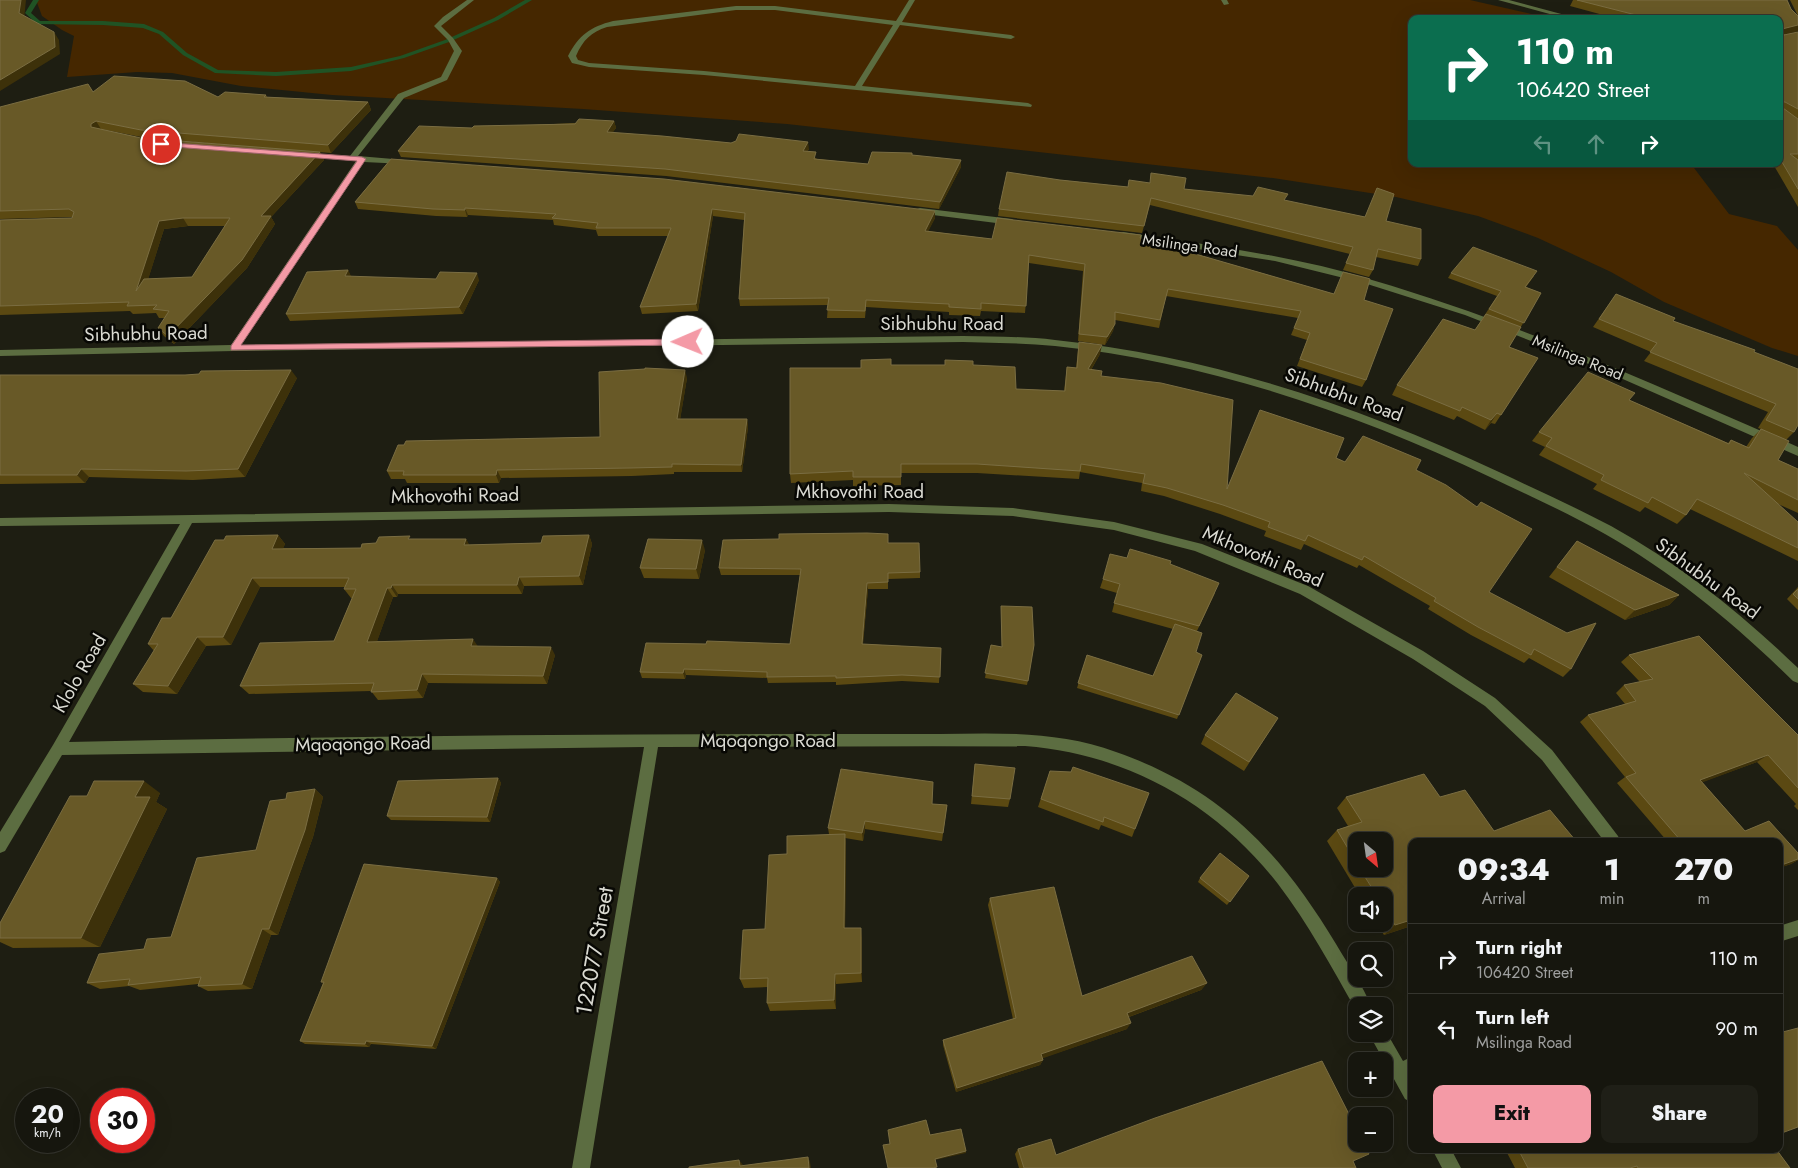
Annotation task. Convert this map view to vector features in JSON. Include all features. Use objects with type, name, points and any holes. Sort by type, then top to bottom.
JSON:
[{"type":"street","points":[[352,158],[401,96],[444,78],[458,50],[451,39],[437,26],[471,0]]},
{"type":"street","points":[[858,87],[912,0]]},
{"type":"street","points":[[1501,0],[1560,15]]},
{"type":"street","points":[[1011,37],[795,9],[736,8],[600,26],[584,34],[572,56],[575,61],[588,66],[704,73],[1028,105]]},
{"type":"street","points":[[294,154],[411,162]]},
{"type":"street","points":[[234,348],[362,159]]},
{"type":"street","points":[[910,210],[1018,222]]},
{"type":"street","name":"Msilinga Road","points":[[1114,234],[1275,258],[1367,281],[1468,313],[1588,360],[1798,452]]},
{"type":"street","name":"Sibhubhu Road","points":[[0,354],[234,348],[963,339],[1054,343],[1159,360],[1249,380],[1328,404],[1460,457],[1495,474],[1608,530],[1681,576],[1762,641],[1798,676]]},
{"type":"street","name":"Mkhovothi Road","points":[[0,522],[889,508],[1013,512],[1114,526],[1198,547],[1304,590],[1418,655],[1490,702],[1547,755],[1612,838]]},
{"type":"street","name":"Klolo Road","points":[[0,846],[58,749],[188,518]]},
{"type":"street","name":"Mqoqongo Road","points":[[58,749],[267,744],[652,741],[999,740],[1058,743],[1124,760],[1172,783],[1223,815],[1268,859],[1312,918],[1358,997]]},
{"type":"street","name":"122077 Street","points":[[581,1168],[652,741]]},
{"type":"street","points":[[1783,933],[1798,928]]},
{"type":"street","points":[[1384,1042],[1405,1068],[1408,1080]]},
{"type":"street","points":[[1443,1153],[1452,1168]]},
{"type":"shaded area","points":[[36,0],[1470,0],[1536,15],[1408,15],[1408,167],[1693,167],[1729,214],[1777,226],[1798,250],[1798,356],[1772,348],[1664,302],[1611,272],[1538,238],[1478,216],[1396,197],[1273,178],[787,124],[583,109],[332,95],[241,86],[172,73],[137,72],[67,77],[74,36],[42,16]]},
{"type":"building","points":[[0,0],[21,0],[19,13],[54,32],[55,47],[0,80]]},
{"type":"building","points":[[1577,0],[1787,0],[1791,9],[1798,16],[1798,25],[1783,29],[1783,15],[1636,15]]},
{"type":"building","points":[[1783,32],[1784,35],[1798,32],[1798,109],[1783,102]]},
{"type":"building","points":[[114,76],[185,81],[218,97],[225,92],[266,95],[264,97],[368,102],[328,145],[141,130],[96,121],[91,124],[91,127],[141,138],[320,152],[261,216],[271,216],[242,260],[168,336],[158,328],[169,311],[153,309],[157,305],[127,306],[129,302],[0,306],[0,220],[72,218],[74,212],[69,209],[0,211],[0,107],[88,84],[93,92]],"holes":[[[183,218],[230,218],[192,277],[144,279],[136,291],[159,221]]]},
{"type":"building","points":[[1783,108],[1798,119],[1798,154],[1790,154],[1798,160],[1798,189],[1783,164]]},
{"type":"building","points":[[579,119],[614,121],[607,132],[731,143],[736,141],[739,134],[808,142],[803,151],[816,152],[814,159],[868,164],[872,152],[912,153],[912,155],[961,160],[940,202],[665,169],[398,151],[419,126],[472,128],[474,126],[575,124]]},
{"type":"building","points":[[391,159],[664,179],[935,211],[925,231],[992,239],[997,218],[1141,235],[1140,238],[1334,294],[1343,272],[1367,278],[1370,279],[1364,300],[1393,309],[1366,380],[1300,359],[1310,333],[1294,328],[1301,311],[1168,289],[1160,320],[1115,312],[1115,324],[1107,337],[1079,334],[1085,264],[1029,255],[1026,306],[981,303],[981,309],[949,307],[949,304],[866,300],[865,311],[827,310],[829,298],[739,299],[745,213],[712,209],[696,304],[640,307],[671,228],[596,228],[598,223],[552,218],[556,214],[465,208],[465,210],[433,209],[355,202]]},
{"type":"building","points":[[1007,172],[1128,187],[1129,180],[1150,183],[1151,173],[1186,178],[1184,189],[1253,196],[1258,187],[1288,194],[1284,200],[1365,217],[1377,188],[1394,194],[1386,221],[1421,229],[1421,259],[1378,249],[1373,270],[1346,263],[1353,247],[1151,198],[1144,226],[999,209]]},
{"type":"building","points":[[1473,247],[1537,271],[1525,287],[1541,293],[1524,323],[1489,309],[1501,291],[1451,273]]},
{"type":"building","points":[[348,270],[345,276],[436,279],[440,272],[477,273],[459,307],[286,314],[307,272]]},
{"type":"building","points":[[1616,294],[1675,318],[1673,321],[1755,350],[1754,352],[1798,369],[1798,425],[1794,432],[1766,420],[1776,404],[1650,352],[1657,343],[1599,319]]},
{"type":"building","points":[[1486,314],[1521,327],[1509,347],[1538,358],[1501,415],[1497,413],[1491,420],[1462,407],[1460,411],[1397,385],[1443,319],[1475,330]]},
{"type":"building","points":[[1079,342],[1102,345],[1088,369],[1102,371],[1101,376],[1161,383],[1233,400],[1227,489],[1260,410],[1344,438],[1336,458],[1345,462],[1363,436],[1421,460],[1416,470],[1446,485],[1477,507],[1481,502],[1532,529],[1489,592],[1567,633],[1596,623],[1571,669],[1534,649],[1531,655],[1478,627],[1434,601],[1436,598],[1364,556],[1362,560],[1308,535],[1305,541],[1268,527],[1270,522],[1223,505],[1167,488],[1143,483],[1145,474],[1081,464],[1080,471],[977,464],[901,464],[901,477],[853,477],[853,471],[790,474],[790,368],[861,368],[861,360],[891,359],[891,365],[945,365],[945,360],[973,361],[973,365],[1015,367],[1016,389],[1065,391],[1067,367],[1077,368]]},
{"type":"building","points":[[645,368],[685,370],[677,419],[747,419],[741,465],[672,464],[672,467],[497,470],[496,475],[403,475],[404,471],[387,471],[398,445],[404,445],[406,441],[600,437],[599,372]]},
{"type":"building","points":[[291,370],[238,469],[186,471],[81,469],[77,475],[0,475],[0,375],[185,375],[199,374],[201,371]]},
{"type":"building","points":[[1588,372],[1635,393],[1629,400],[1729,444],[1731,440],[1749,448],[1761,429],[1789,441],[1778,460],[1798,469],[1798,500],[1744,473],[1798,522],[1798,548],[1697,499],[1686,515],[1652,497],[1648,503],[1601,480],[1604,475],[1546,446],[1552,438],[1539,432]]},
{"type":"building","points":[[779,534],[888,534],[888,543],[919,543],[920,572],[888,573],[888,582],[867,583],[862,644],[941,648],[940,677],[902,675],[836,678],[836,676],[767,677],[767,672],[684,669],[683,673],[640,672],[646,643],[706,644],[707,641],[790,644],[801,569],[719,568],[723,540],[779,539]]},
{"type":"building","points":[[278,535],[272,549],[361,548],[362,544],[376,543],[379,537],[410,536],[408,539],[466,539],[464,545],[541,543],[543,536],[589,535],[579,576],[519,577],[517,585],[392,585],[391,588],[387,588],[367,642],[473,639],[471,646],[551,647],[543,676],[422,674],[417,690],[371,692],[374,683],[240,686],[260,643],[334,641],[356,589],[344,589],[349,578],[252,578],[223,637],[197,637],[168,686],[133,684],[158,644],[148,644],[162,618],[171,618],[215,540],[224,540],[226,536]]},
{"type":"building","points":[[648,539],[702,540],[696,569],[640,568]]},
{"type":"building","points":[[1577,541],[1679,595],[1635,610],[1557,567]]},
{"type":"building","points":[[1130,549],[1171,561],[1170,564],[1219,583],[1199,626],[1114,603],[1120,584],[1103,579],[1110,554],[1127,558]]},
{"type":"building","points":[[1798,589],[1798,599],[1793,594]]},
{"type":"building","points":[[1001,606],[1032,607],[1034,645],[1028,681],[985,673],[991,645],[1002,647]]},
{"type":"building","points":[[1175,624],[1202,633],[1196,652],[1202,655],[1179,715],[1078,683],[1087,655],[1153,676]]},
{"type":"building","points":[[1699,636],[1798,735],[1798,788],[1768,755],[1700,780],[1745,831],[1769,821],[1798,853],[1798,859],[1783,865],[1783,838],[1678,838],[1626,777],[1636,773],[1588,715],[1636,701],[1624,685],[1653,679],[1629,655]]},
{"type":"building","points":[[1236,693],[1278,718],[1249,762],[1205,735]]},
{"type":"building","points":[[975,764],[1015,768],[1010,799],[972,796]]},
{"type":"building","points":[[1073,767],[1149,793],[1135,829],[1104,817],[1103,822],[1041,799],[1050,771],[1071,772]]},
{"type":"building","points":[[841,769],[933,782],[932,804],[947,805],[943,833],[865,821],[862,833],[828,828]]},
{"type":"building","points":[[1424,774],[1440,797],[1465,790],[1494,831],[1550,810],[1573,838],[1408,838],[1408,921],[1395,925],[1393,922],[1393,887],[1371,887],[1366,878],[1393,877],[1393,832],[1348,832],[1348,849],[1337,830],[1362,822],[1346,797]]},
{"type":"building","points":[[498,778],[487,817],[387,816],[398,781]]},
{"type":"building","points":[[94,781],[144,781],[135,797],[150,797],[81,938],[0,938],[0,923],[70,796],[87,796]]},
{"type":"building","points":[[315,789],[305,830],[269,929],[262,929],[242,984],[198,986],[201,977],[128,985],[130,979],[87,983],[99,954],[144,949],[147,939],[171,937],[197,858],[256,850],[270,801],[286,799],[287,793]]},
{"type":"building","points":[[845,834],[844,928],[861,928],[861,973],[835,974],[834,1000],[767,1003],[768,978],[740,979],[743,930],[765,929],[769,855],[787,854],[787,836]]},
{"type":"building","points":[[1220,853],[1249,876],[1230,902],[1200,878]]},
{"type":"building","points":[[364,864],[497,878],[432,1046],[366,1041],[365,1044],[300,1041],[324,982],[321,982]]},
{"type":"building","points":[[1054,887],[1082,996],[1192,956],[1207,983],[1127,1013],[1131,1023],[1041,1054],[1043,1060],[957,1088],[943,1040],[1016,1018],[990,898]]},
{"type":"building","points":[[1798,1028],[1798,1127],[1783,1133],[1783,1032]]},
{"type":"building","points":[[1322,1061],[1348,1112],[1348,1152],[1368,1152],[1369,1154],[1353,1161],[1356,1168],[1024,1168],[1018,1149],[1051,1139],[1056,1155],[1155,1118]]},
{"type":"building","points":[[926,1120],[930,1135],[961,1129],[966,1151],[935,1159],[937,1167],[933,1168],[888,1168],[883,1145],[890,1144],[888,1130]]},
{"type":"building","points":[[1520,1153],[1779,1153],[1790,1168],[1638,1168],[1637,1166],[1630,1168],[1528,1168]]},
{"type":"building","points":[[808,1157],[809,1168],[689,1168],[739,1160],[740,1166]]},
{"type":"waterway","points":[[36,0],[28,13],[39,23],[103,23],[144,26],[161,33],[185,54],[217,72],[276,74],[351,69],[402,57],[447,41],[496,19],[529,0]]},
{"type":"route","points":[[161,144],[362,159],[234,348],[688,342]]}]
